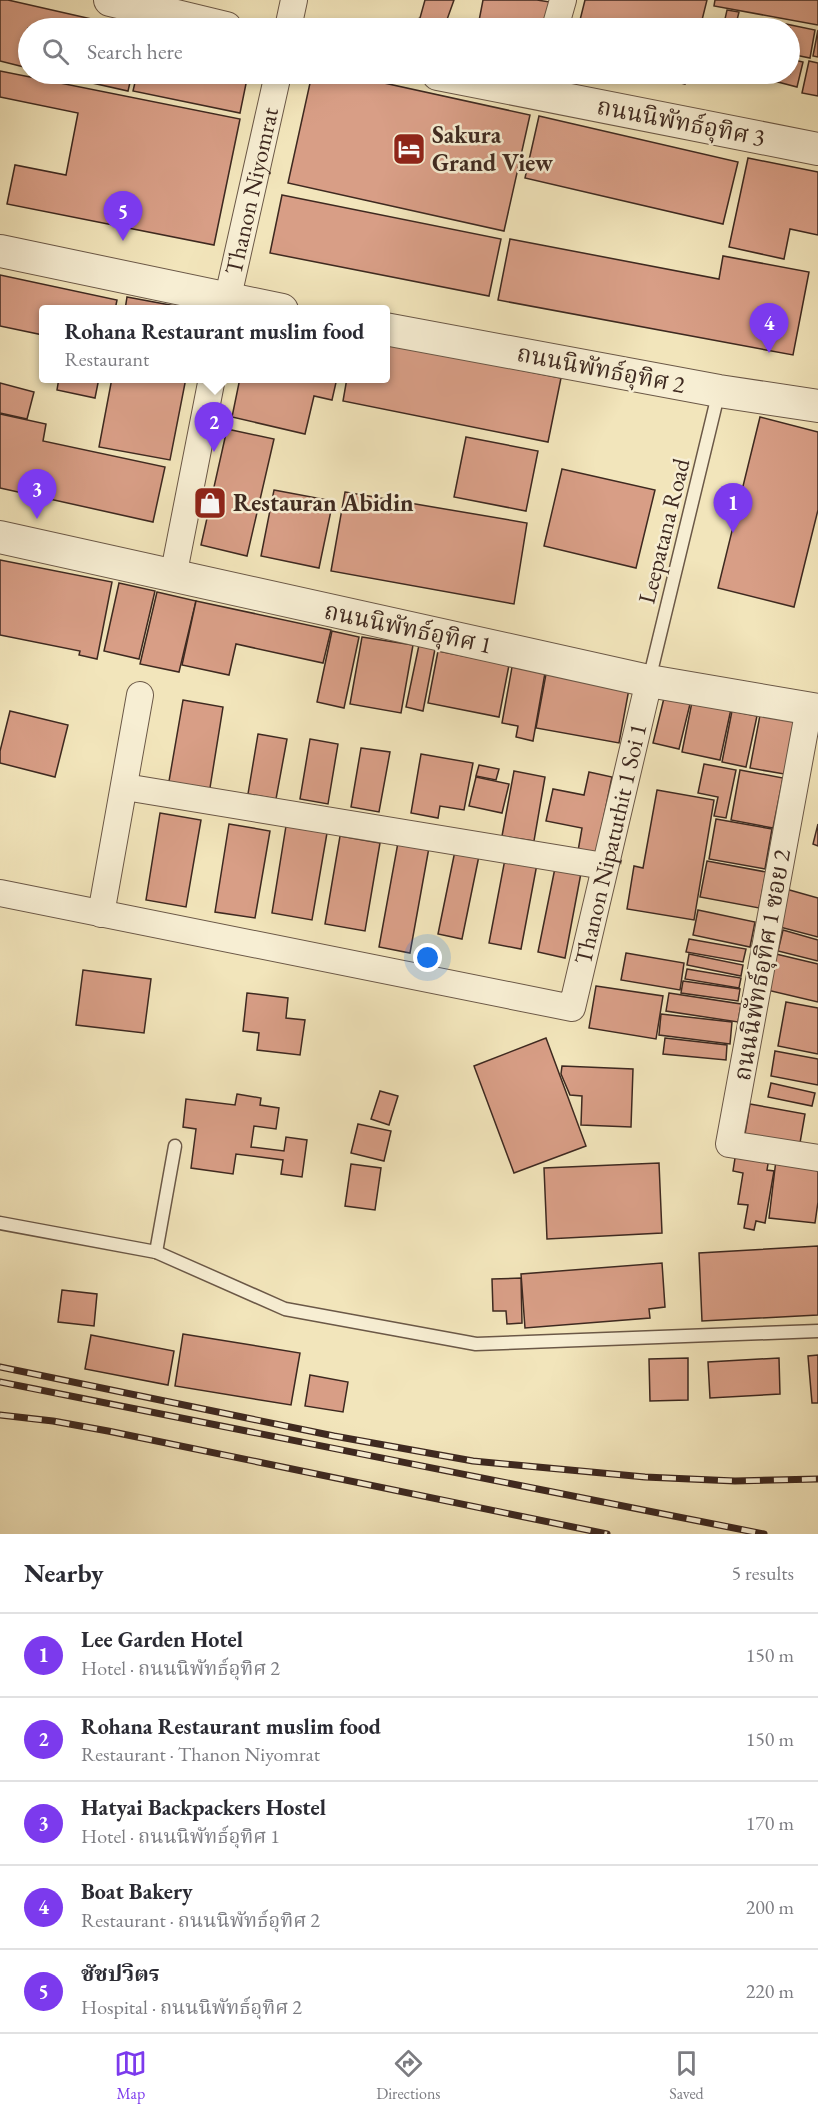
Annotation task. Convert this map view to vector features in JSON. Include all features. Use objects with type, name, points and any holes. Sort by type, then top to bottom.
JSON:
[{"type":"street","points":[[110,0],[185,18]]},
{"type":"street","points":[[290,18],[294,0]]},
{"type":"street","points":[[558,18],[563,0]]},
{"type":"street","name":"Thanon Niyomrat","points":[[226,304],[276,84]]},
{"type":"street","name":"ถนนนิพัทธ์อุทิศ 3","points":[[545,84],[818,149]]},
{"type":"street","points":[[0,250],[226,304]]},
{"type":"street","name":"ถนนนิพัทธ์อุทิศ 2","points":[[390,330],[719,391],[818,406]]},
{"type":"street","points":[[173,577],[211,383]]},
{"type":"street","name":"ถนนนิพัทธ์อุทิศ 1","points":[[0,537],[649,681],[814,709]]},
{"type":"street","name":"Thanon Nipatuthit 1 Soi 1","points":[[101,914],[572,1008],[649,681]]},
{"type":"street","points":[[0,893],[101,914],[140,695]]},
{"type":"street","name":"ถนนนิพัทธ์อุทิศ 1 ซอย 2","points":[[813,1157],[729,1144],[814,709]]},
{"type":"street","points":[[124,787],[604,866]]},
{"type":"lane","name":"Leepatana Road","points":[[649,681],[719,391]]},
{"type":"lane","points":[[156,1252],[175,1146]]},
{"type":"lane","points":[[0,1223],[156,1252],[285,1309],[477,1344],[818,1331]]},
{"type":"building","points":[[0,0],[87,18],[18,18],[18,66],[0,61]]},
{"type":"building","points":[[425,0],[454,0],[448,18],[420,18]]},
{"type":"building","points":[[483,0],[550,2],[547,18],[480,18]]},
{"type":"building","points":[[585,0],[707,0],[702,18],[580,18]]},
{"type":"building","points":[[715,0],[818,0],[818,25],[800,22],[800,18],[780,18],[714,6]]},
{"type":"building","points":[[727,10],[739,12],[738,18],[725,18]]},
{"type":"building","points":[[800,27],[815,30],[810,58],[800,56]]},
{"type":"building","points":[[818,30],[818,57],[813,56]]},
{"type":"building","points":[[809,61],[818,63],[818,96],[802,93]]},
{"type":"building","points":[[0,71],[18,75],[18,84],[65,84],[240,119],[214,245],[7,204],[15,165],[66,175],[78,113],[0,97]]},
{"type":"building","points":[[97,84],[130,84],[128,91]]},
{"type":"building","points":[[135,84],[246,84],[240,113],[133,91]]},
{"type":"building","name":"Sakura Grand View","points":[[310,84],[389,84],[530,115],[504,231],[288,183]]},
{"type":"building","points":[[539,116],[738,162],[723,224],[525,178]]},
{"type":"building","points":[[748,158],[818,172],[818,235],[790,229],[784,259],[729,247]]},
{"type":"building","points":[[282,195],[501,239],[489,296],[270,253]]},
{"type":"building","points":[[510,239],[719,279],[723,256],[809,272],[793,355],[498,300]]},
{"type":"building","points":[[0,275],[117,300],[116,305],[39,305],[39,334],[0,326]]},
{"type":"building","points":[[127,297],[170,305],[126,305]]},
{"type":"building","points":[[390,344],[561,378],[548,442],[343,401],[346,383],[390,383]]},
{"type":"building","points":[[0,383],[34,392],[27,419],[0,413]]},
{"type":"building","points":[[58,383],[98,383],[95,398],[57,390]]},
{"type":"building","points":[[111,383],[185,383],[170,460],[99,447]]},
{"type":"building","points":[[239,383],[336,383],[332,400],[314,396],[305,434],[232,417]]},
{"type":"building","points":[[0,414],[46,424],[43,441],[165,467],[153,522],[0,488]]},
{"type":"building","points":[[760,417],[818,432],[818,510],[794,607],[718,588]]},
{"type":"building","points":[[227,429],[274,439],[247,556],[201,545]]},
{"type":"building","points":[[466,437],[538,451],[526,511],[454,497]]},
{"type":"building","points":[[562,469],[655,490],[636,568],[544,546]]},
{"type":"building","points":[[274,490],[333,501],[319,568],[261,556]]},
{"type":"building","points":[[345,492],[527,523],[514,604],[331,571]]},
{"type":"building","points":[[0,560],[112,582],[97,659],[79,655],[80,651],[0,635]]},
{"type":"building","points":[[119,583],[155,591],[139,659],[104,651]]},
{"type":"building","points":[[157,592],[196,601],[179,672],[140,664]]},
{"type":"building","points":[[196,601],[331,630],[323,663],[236,644],[229,675],[182,665]]},
{"type":"building","points":[[332,631],[359,637],[344,708],[317,702]]},
{"type":"building","points":[[362,637],[413,645],[401,713],[350,704]]},
{"type":"building","points":[[419,645],[435,649],[423,711],[406,707]]},
{"type":"building","points":[[438,651],[509,665],[499,717],[428,703]]},
{"type":"building","points":[[512,667],[545,673],[533,741],[516,737],[518,726],[502,723]]},
{"type":"building","points":[[546,674],[629,689],[619,743],[536,728]]},
{"type":"building","points":[[665,694],[691,700],[679,749],[653,743]]},
{"type":"building","points":[[183,700],[223,707],[209,794],[168,787]]},
{"type":"building","points":[[692,702],[731,709],[720,760],[682,752]]},
{"type":"building","points":[[10,711],[68,725],[55,777],[0,763],[0,751]]},
{"type":"building","points":[[732,711],[757,716],[746,767],[722,762]]},
{"type":"building","points":[[760,715],[795,721],[784,774],[750,768]]},
{"type":"building","points":[[258,734],[287,739],[276,799],[248,794]]},
{"type":"building","points":[[310,739],[338,744],[328,804],[300,799]]},
{"type":"building","points":[[361,748],[390,752],[379,812],[351,807]]},
{"type":"building","points":[[421,754],[473,763],[464,810],[440,806],[438,818],[411,813]]},
{"type":"building","points":[[704,764],[736,770],[726,818],[714,816],[718,797],[698,793]]},
{"type":"building","points":[[479,765],[499,769],[496,780],[476,776]]},
{"type":"building","points":[[740,770],[783,778],[773,828],[731,820]]},
{"type":"building","points":[[514,771],[545,777],[534,841],[502,836]]},
{"type":"building","points":[[589,772],[612,777],[596,855],[578,851],[582,828],[546,821],[553,789],[584,795]]},
{"type":"building","points":[[476,777],[509,784],[502,813],[469,806]]},
{"type":"building","points":[[657,790],[714,800],[694,920],[627,909],[634,866],[643,868]]},
{"type":"building","points":[[160,813],[201,820],[186,907],[146,900]]},
{"type":"building","points":[[716,819],[772,829],[765,869],[709,859]]},
{"type":"building","points":[[229,824],[270,831],[255,918],[215,912]]},
{"type":"building","points":[[818,824],[818,846],[813,844]]},
{"type":"building","points":[[286,826],[327,833],[312,920],[272,913]]},
{"type":"building","points":[[340,836],[380,843],[365,931],[325,924]]},
{"type":"building","points":[[399,837],[430,842],[410,953],[379,947]]},
{"type":"building","points":[[456,846],[480,851],[462,939],[438,934]]},
{"type":"building","points":[[505,859],[537,864],[521,949],[489,943]]},
{"type":"building","points":[[707,861],[766,872],[759,908],[700,897]]},
{"type":"building","points":[[555,868],[581,873],[565,958],[538,952]]},
{"type":"building","points":[[786,889],[818,898],[818,937],[776,926]]},
{"type":"building","points":[[698,910],[755,922],[750,947],[693,935]]},
{"type":"building","points":[[783,930],[818,940],[818,961],[778,951]]},
{"type":"building","points":[[689,939],[746,949],[743,962],[686,952]]},
{"type":"building","points":[[626,953],[684,963],[680,990],[621,980]]},
{"type":"building","points":[[689,954],[743,965],[741,976],[687,965]]},
{"type":"building","points":[[776,954],[818,964],[818,1002],[767,990]]},
{"type":"building","points":[[687,969],[741,978],[739,988],[685,979]]},
{"type":"building","points":[[83,970],[151,979],[144,1033],[76,1025]]},
{"type":"building","points":[[683,981],[740,989],[738,1001],[681,993]]},
{"type":"building","points":[[596,986],[663,996],[656,1039],[589,1028]]},
{"type":"building","points":[[247,993],[288,998],[286,1018],[305,1020],[300,1055],[257,1050],[259,1033],[243,1031]]},
{"type":"building","points":[[669,993],[741,1004],[738,1022],[666,1011]]},
{"type":"building","points":[[786,1002],[818,1008],[818,1054],[778,1046]]},
{"type":"building","points":[[661,1014],[732,1022],[730,1044],[659,1035]]},
{"type":"building","points":[[546,1038],[586,1146],[514,1173],[474,1066]]},
{"type":"building","points":[[665,1038],[727,1045],[726,1060],[663,1054]]},
{"type":"building","points":[[775,1051],[818,1059],[818,1085],[771,1076]]},
{"type":"building","points":[[562,1066],[633,1069],[631,1127],[581,1125],[582,1096],[570,1095],[561,1074]]},
{"type":"building","points":[[771,1083],[815,1093],[812,1106],[768,1097]]},
{"type":"building","points":[[380,1091],[398,1096],[389,1125],[371,1119]]},
{"type":"building","points":[[237,1094],[261,1098],[260,1105],[279,1108],[276,1129],[254,1126],[251,1147],[284,1151],[286,1137],[307,1140],[302,1177],[281,1174],[283,1160],[236,1154],[233,1174],[191,1168],[196,1129],[183,1127],[186,1099],[235,1105]]},
{"type":"building","points":[[750,1104],[805,1114],[800,1143],[745,1134]]},
{"type":"building","points":[[358,1124],[391,1131],[384,1161],[351,1153]]},
{"type":"building","points":[[736,1152],[769,1158],[767,1170],[774,1171],[765,1223],[756,1221],[754,1230],[744,1228],[748,1205],[738,1204],[743,1173],[733,1171]]},
{"type":"building","points":[[776,1160],[818,1165],[818,1202],[815,1223],[769,1218]]},
{"type":"building","points":[[659,1163],[662,1233],[547,1239],[544,1168]]},
{"type":"building","points":[[351,1164],[381,1168],[375,1210],[345,1206]]},
{"type":"building","points":[[818,1246],[818,1315],[702,1321],[699,1253]]},
{"type":"building","points":[[662,1263],[665,1307],[649,1309],[650,1318],[525,1328],[521,1274]]},
{"type":"building","points":[[521,1278],[522,1323],[507,1324],[506,1311],[493,1311],[492,1279]]},
{"type":"building","points":[[62,1290],[97,1294],[94,1326],[58,1322]]},
{"type":"building","points":[[183,1334],[300,1353],[291,1405],[175,1386]]},
{"type":"building","points":[[91,1335],[174,1351],[168,1385],[85,1369]]},
{"type":"building","points":[[818,1355],[818,1403],[812,1403],[808,1356]]},
{"type":"building","points":[[688,1358],[688,1400],[650,1401],[649,1359]]},
{"type":"building","points":[[779,1358],[780,1394],[710,1398],[708,1362]]},
{"type":"building","points":[[310,1375],[348,1382],[343,1412],[305,1406]]},
{"type":"railway","points":[[0,1367],[334,1436],[473,1461],[645,1477],[735,1481],[818,1479]]},
{"type":"railway","points":[[0,1382],[764,1534]]},
{"type":"railway","points":[[0,1415],[53,1421],[108,1431],[607,1534]]},
{"type":"place","name":"Sakura Grand View","points":[[409,149]]},
{"type":"place","name":"ชัชปวิตร","points":[[123,241]]},
{"type":"place","name":"Boat Bakery","points":[[769,353]]},
{"type":"place","name":"Rohana Restaurant muslim food","points":[[214,452]]},
{"type":"place","name":"Restauran Abidin","points":[[210,503]]},
{"type":"place","name":"Hatyai Backpackers Hostel","points":[[37,519]]},
{"type":"place","name":"Lee Garden Hotel","points":[[733,533]]}]
